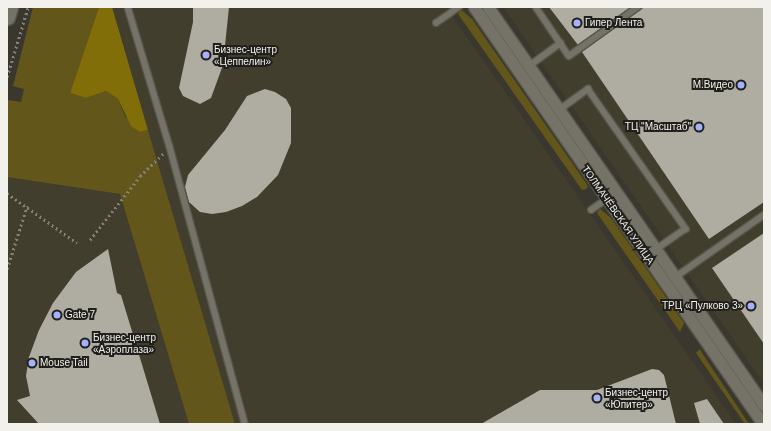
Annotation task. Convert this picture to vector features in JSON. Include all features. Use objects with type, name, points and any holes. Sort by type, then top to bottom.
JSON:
[{"type":"street","points":[[7,17],[10,7]]},
{"type":"street","name":"ТОЛМАЧЁВСКАЯ УЛИЦА","points":[[474,7],[607,199],[670,280],[705,330],[764,406]]},
{"type":"street","name":"ТОЛМАЧЁВСКАЯ УЛИЦА","points":[[488,7],[656,250],[670,280]]},
{"type":"street","name":"ТОЛМАЧЁВСКАЯ УЛИЦА","points":[[705,330],[763,424]]},
{"type":"lane","points":[[128,7],[170,147],[245,424]]},
{"type":"lane","points":[[436,23],[459,7]]},
{"type":"lane","points":[[536,7],[570,56],[638,7]]},
{"type":"lane","points":[[529,66],[561,44]]},
{"type":"lane","points":[[559,110],[588,89],[686,229],[656,250]]},
{"type":"lane","points":[[591,210],[607,199]]},
{"type":"lane","points":[[670,280],[764,215]]},
{"type":"path","points":[[7,76],[28,7]]},
{"type":"path","points":[[90,240],[140,176],[170,147]]},
{"type":"path","points":[[7,193],[77,243]]},
{"type":"path","points":[[7,269],[27,206]]},
{"type":"shaded area","points":[[33,7],[99,7],[70,93],[86,98],[106,91],[118,99],[125,116],[140,132],[148,130],[235,424],[189,424],[120,194],[7,177],[7,104],[8,100],[21,102],[24,89],[13,86]]},
{"type":"shaded area","points":[[99,7],[112,7],[148,130],[140,132],[131,126],[118,99],[106,91],[86,98],[70,93]]},
{"type":"shaded area","points":[[112,7],[446,7],[736,424],[235,424]]},
{"type":"shaded area","points":[[503,7],[764,7],[764,384]]},
{"type":"shaded area","points":[[460,11],[463,11],[472,19],[586,183],[588,187],[586,189],[582,190],[458,14]]},
{"type":"shaded area","points":[[7,177],[120,194],[189,424],[7,424]]},
{"type":"shaded area","points":[[600,209],[611,218],[684,323],[680,332],[597,213]]},
{"type":"shaded area","points":[[700,349],[749,424],[745,424],[696,353]]},
{"type":"building","name":"Бизнес-центр «Цеппелин»","points":[[193,7],[229,7],[223,65],[211,98],[200,104],[183,96],[179,88],[193,22]]},
{"type":"building","name":"Гипер Лента","points":[[549,7],[631,7],[578,45]]},
{"type":"building","name":"ТЦ \"Масштаб\"","points":[[642,7],[764,7],[764,202],[709,239],[582,52]]},
{"type":"building","points":[[265,89],[275,92],[286,99],[291,108],[291,143],[278,175],[257,197],[242,206],[226,212],[212,214],[200,212],[189,202],[185,187],[188,175],[225,130],[247,96]]},
{"type":"building","name":"ТРЦ «Пулково 3»","points":[[764,233],[764,344],[712,268]]},
{"type":"building","name":"Бизнес-центр «Аэроплаза»","points":[[108,249],[117,293],[121,295],[160,424],[39,424],[17,400],[30,396],[26,376],[29,357],[39,330],[53,303],[76,272]]},
{"type":"building","name":"Бизнес-центр «Юпитер»","points":[[652,369],[659,370],[664,375],[676,424],[481,424],[540,390],[597,390]]},
{"type":"building","points":[[707,399],[724,424],[700,424],[694,403]]},
{"type":"place","name":"Гипер Лента","points":[[577,23]]},
{"type":"place","name":"Бизнес-центр «Цеппелин»","points":[[206,55]]},
{"type":"place","name":"М.Видео","points":[[741,85]]},
{"type":"place","name":"ТЦ \"Масштаб\"","points":[[699,127]]},
{"type":"place","name":"ТРЦ «Пулково 3»","points":[[751,306]]},
{"type":"place","name":"Gate 7","points":[[57,315]]},
{"type":"place","name":"Бизнес-центр «Аэроплаза»","points":[[85,343]]},
{"type":"place","name":"Mouse Tail","points":[[32,363]]},
{"type":"place","name":"Бизнес-центр «Юпитер»","points":[[597,398]]}]
